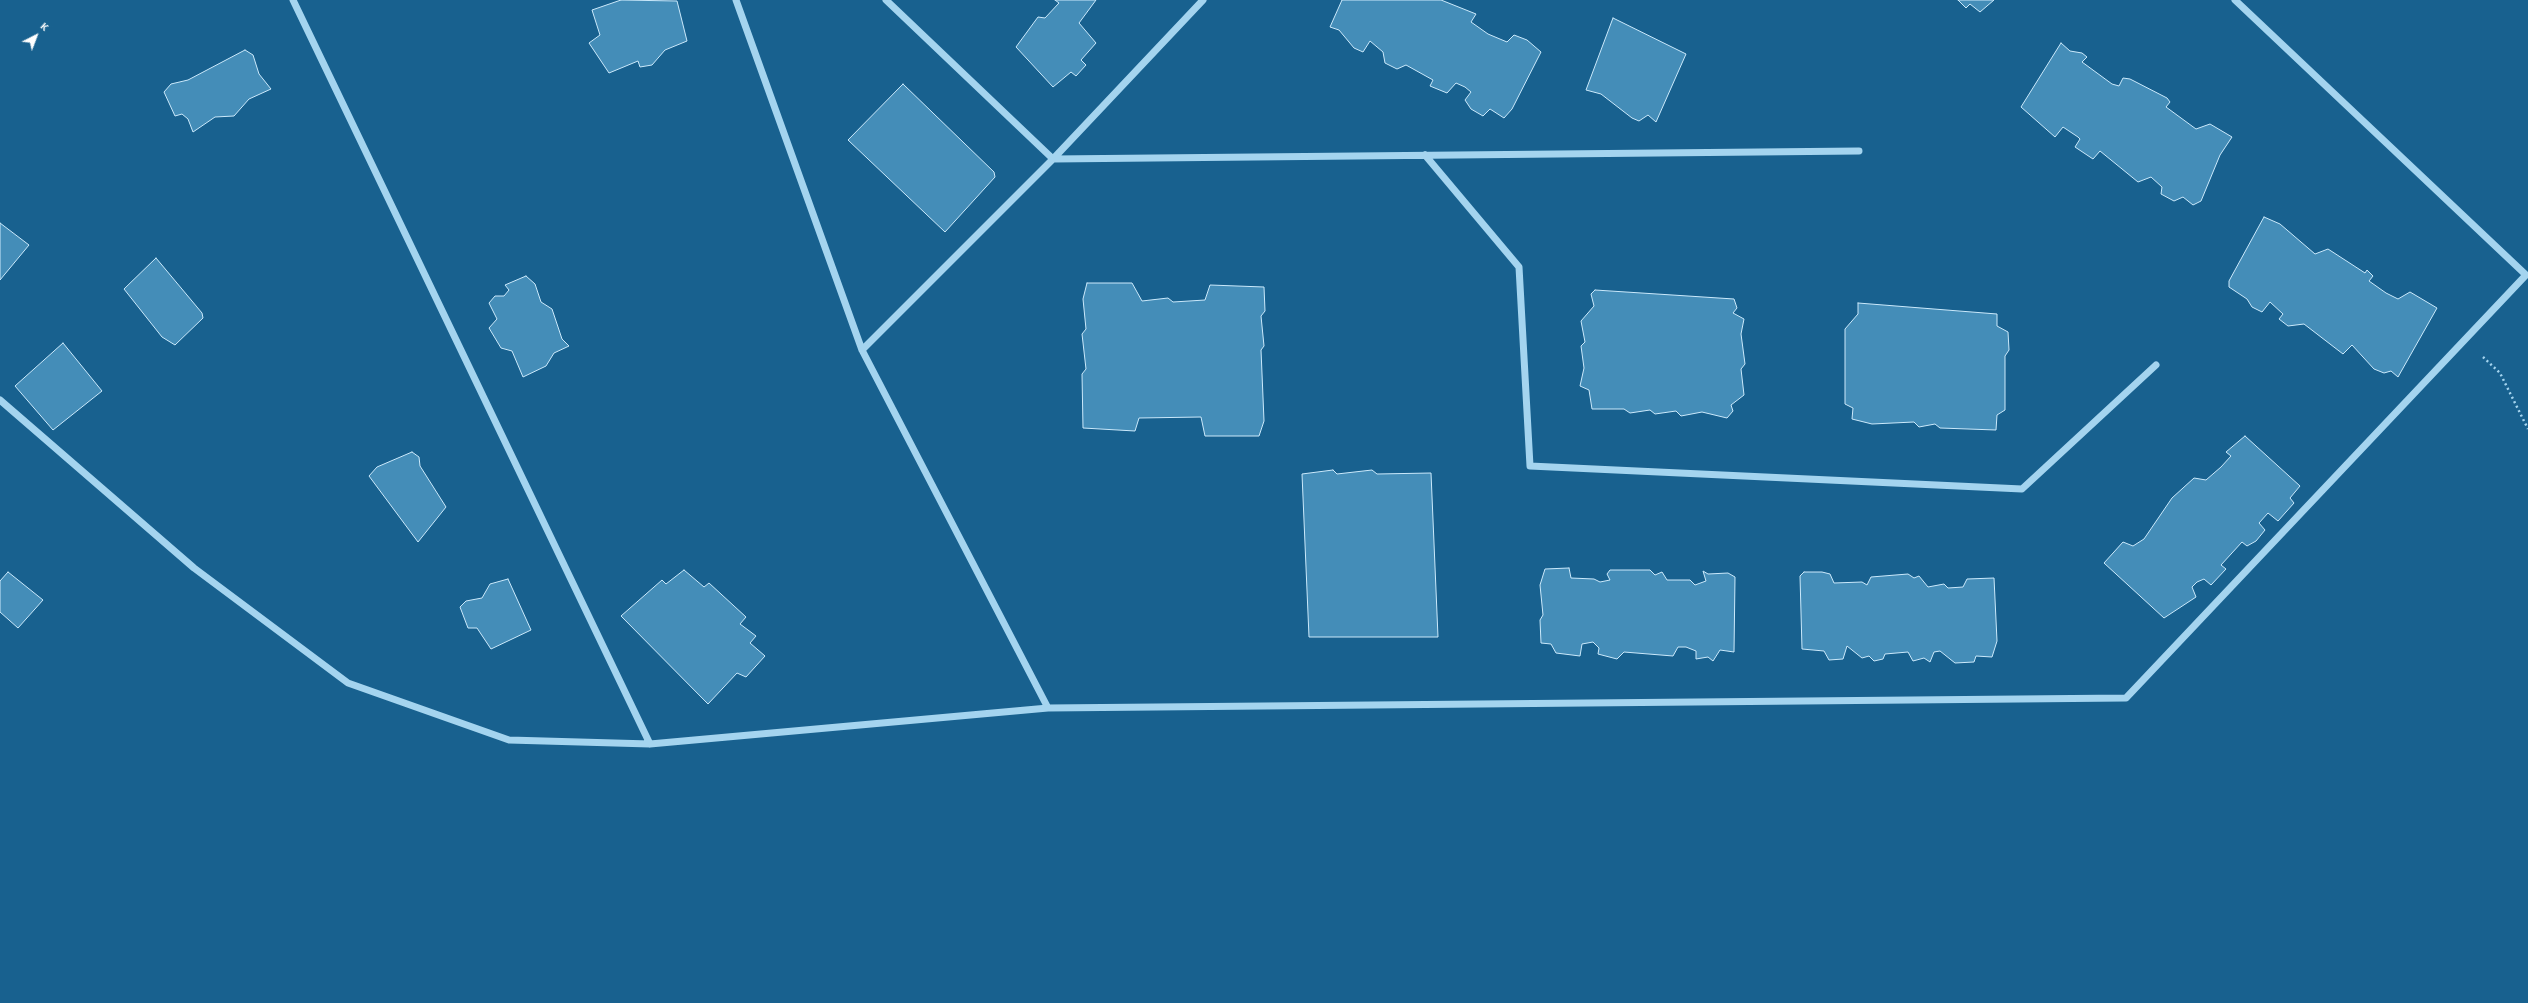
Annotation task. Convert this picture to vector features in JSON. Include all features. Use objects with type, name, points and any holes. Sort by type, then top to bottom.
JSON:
[{"type":"street","points":[[293,0],[650,744]]},
{"type":"street","points":[[736,0],[862,350],[1048,708]]},
{"type":"street","points":[[886,0],[1053,159],[1859,151]]},
{"type":"street","points":[[862,350],[1053,159],[1203,0]]},
{"type":"street","points":[[0,400],[194,568],[348,683],[509,740],[650,744],[1048,708],[2126,698],[2526,275],[2235,0]]},
{"type":"street","points":[[1425,155],[1519,267],[1530,466],[2022,489],[2156,365]]},
{"type":"path","points":[[2466,340],[2500,373],[2528,429]]},
{"type":"building","points":[[621,0],[677,1],[687,41],[665,50],[652,65],[640,67],[638,61],[609,73],[589,43],[600,35],[592,10]]},
{"type":"building","points":[[1055,0],[1096,0],[1079,23],[1096,43],[1081,60],[1086,65],[1076,76],[1071,72],[1053,87],[1016,47],[1038,17],[1045,18],[1059,3]]},
{"type":"building","points":[[1342,0],[1441,0],[1476,14],[1471,22],[1488,34],[1507,42],[1514,35],[1527,40],[1541,52],[1512,109],[1504,118],[1490,109],[1483,116],[1471,109],[1465,100],[1471,92],[1465,87],[1456,83],[1447,93],[1430,86],[1433,80],[1406,65],[1397,69],[1385,63],[1383,52],[1370,41],[1363,52],[1354,48],[1339,30],[1330,27]]},
{"type":"building","points":[[1958,0],[1994,0],[1980,12],[1970,4],[1966,8]]},
{"type":"building","points":[[1613,18],[1686,54],[1656,122],[1648,115],[1639,121],[1632,118],[1601,94],[1586,90]]},
{"type":"building","points":[[2061,43],[2070,51],[2082,53],[2087,57],[2082,62],[2112,84],[2119,86],[2123,78],[2130,79],[2167,98],[2170,102],[2166,107],[2196,129],[2210,124],[2232,137],[2220,155],[2201,201],[2193,205],[2183,197],[2174,201],[2161,194],[2162,187],[2151,177],[2138,182],[2100,151],[2093,159],[2075,147],[2080,139],[2078,137],[2063,127],[2055,137],[2021,107]]},
{"type":"building","points":[[245,50],[253,55],[259,74],[271,89],[249,99],[234,116],[215,117],[193,132],[188,119],[182,114],[175,116],[164,92],[171,84],[188,80]]},
{"type":"building","points":[[903,84],[994,172],[995,177],[945,232],[848,140]]},
{"type":"building","points":[[2264,217],[2280,224],[2315,254],[2328,249],[2365,273],[2367,270],[2373,276],[2369,281],[2386,293],[2398,299],[2410,292],[2437,308],[2398,377],[2391,371],[2384,373],[2374,369],[2352,345],[2343,354],[2304,324],[2288,326],[2279,319],[2283,314],[2270,302],[2262,312],[2252,307],[2247,299],[2229,287],[2229,281]]},
{"type":"building","points":[[0,223],[29,245],[0,280]]},
{"type":"building","points":[[156,258],[202,313],[203,318],[175,345],[162,337],[124,289]]},
{"type":"building","points":[[526,276],[535,284],[541,302],[552,309],[562,339],[569,346],[554,353],[546,366],[523,377],[512,351],[501,348],[489,328],[497,319],[489,303],[495,296],[504,296],[509,290],[505,285]]},
{"type":"building","points":[[1087,283],[1132,283],[1142,301],[1168,298],[1173,302],[1205,300],[1210,285],[1264,287],[1265,311],[1261,316],[1264,346],[1261,350],[1264,421],[1259,436],[1205,436],[1201,417],[1139,418],[1135,431],[1083,428],[1082,374],[1086,369],[1082,334],[1086,329],[1083,299]]},
{"type":"building","points":[[1595,290],[1734,299],[1737,308],[1733,313],[1744,319],[1741,334],[1745,364],[1741,369],[1744,395],[1731,405],[1733,411],[1727,418],[1702,412],[1681,416],[1676,411],[1655,414],[1650,410],[1630,413],[1624,409],[1592,409],[1589,390],[1580,386],[1584,368],[1581,346],[1585,342],[1581,321],[1594,306],[1591,294]]},
{"type":"building","points":[[1858,303],[1997,314],[1997,326],[2008,332],[2009,350],[2005,356],[2005,410],[1997,415],[1996,430],[1940,428],[1935,424],[1919,427],[1914,422],[1872,424],[1852,419],[1853,408],[1845,404],[1845,329],[1858,314]]},
{"type":"building","points":[[63,343],[102,391],[53,430],[15,386]]},
{"type":"building","points":[[2245,436],[2300,486],[2290,498],[2294,503],[2278,521],[2268,513],[2259,523],[2265,530],[2256,541],[2247,546],[2242,542],[2221,565],[2226,569],[2211,585],[2204,579],[2197,582],[2192,587],[2196,597],[2164,618],[2104,563],[2123,542],[2133,546],[2144,539],[2172,498],[2194,478],[2206,480],[2231,456],[2226,452]]},
{"type":"building","points":[[412,452],[419,457],[420,466],[446,507],[418,542],[369,476],[377,467]]},
{"type":"building","points":[[1333,470],[1337,474],[1372,470],[1377,474],[1431,473],[1438,637],[1309,637],[1302,474]]},
{"type":"building","points":[[1569,568],[1571,578],[1594,579],[1600,582],[1610,580],[1607,574],[1610,570],[1650,570],[1655,575],[1662,572],[1667,580],[1690,580],[1695,585],[1706,581],[1703,571],[1708,574],[1728,573],[1735,577],[1734,652],[1720,650],[1713,661],[1708,657],[1696,659],[1696,651],[1686,647],[1678,647],[1673,656],[1624,652],[1617,659],[1598,654],[1599,648],[1593,642],[1582,644],[1580,656],[1556,653],[1551,644],[1541,643],[1540,620],[1543,615],[1540,585],[1545,569]]},
{"type":"building","points":[[684,570],[704,587],[709,583],[746,617],[740,624],[756,636],[750,643],[765,656],[746,677],[737,673],[708,704],[621,616],[662,580],[666,584]]},
{"type":"building","points":[[8,572],[43,600],[18,628],[0,612],[0,581]]},
{"type":"building","points":[[1804,572],[1822,572],[1830,574],[1834,583],[1862,582],[1867,585],[1871,577],[1908,574],[1914,578],[1919,576],[1928,587],[1944,584],[1948,588],[1963,587],[1967,579],[1994,578],[1997,641],[1992,657],[1976,656],[1974,662],[1955,663],[1940,651],[1934,652],[1930,662],[1924,658],[1913,661],[1908,652],[1885,654],[1883,659],[1874,661],[1869,656],[1862,658],[1847,646],[1843,659],[1829,660],[1824,651],[1802,649],[1800,576]]},
{"type":"building","points":[[508,579],[531,630],[491,649],[477,628],[468,628],[460,607],[466,601],[482,598],[490,584]]}]
